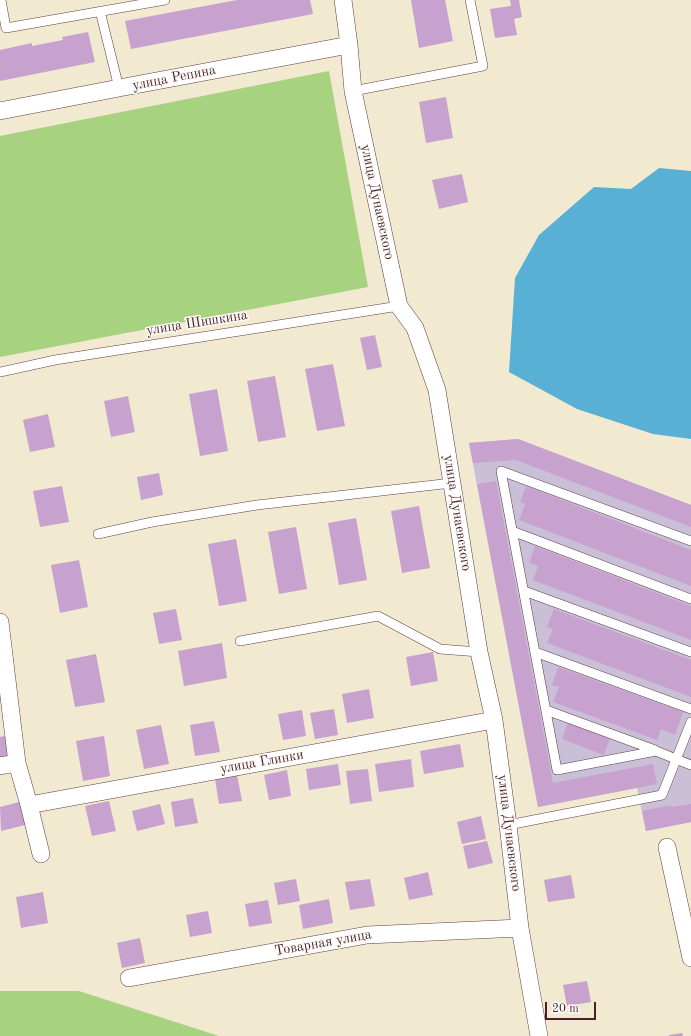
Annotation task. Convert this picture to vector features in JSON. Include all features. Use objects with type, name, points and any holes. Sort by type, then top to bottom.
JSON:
[{"type":"street","name":"улица Дунаевского","points":[[343,0],[353,91],[399,306],[416,328],[437,390],[479,652],[494,720],[520,928],[539,1036]]},
{"type":"street","name":"улица Репина","points":[[0,111],[349,45]]},
{"type":"street","points":[[0,622],[17,763],[41,854]]},
{"type":"street","name":"улица Глинки","points":[[29,804],[494,720]]},
{"type":"street","points":[[0,766],[17,763]]},
{"type":"street","points":[[667,847],[691,958]]},
{"type":"street","name":"Товарная улица","points":[[129,978],[367,935],[520,928]]},
{"type":"lane","points":[[1,0],[6,28],[165,0]]},
{"type":"lane","points":[[353,91],[483,66],[470,0]]},
{"type":"lane","points":[[100,11],[119,88]]},
{"type":"lane","name":"улица Шишкина","points":[[0,372],[63,358],[399,306]]},
{"type":"lane","points":[[656,751],[557,770],[501,471],[691,542]]},
{"type":"lane","points":[[98,534],[152,522],[257,505],[452,483]]},
{"type":"lane","points":[[512,531],[691,599]]},
{"type":"lane","points":[[524,591],[691,652]]},
{"type":"lane","points":[[240,641],[378,616],[440,650],[479,652]]},
{"type":"lane","points":[[535,652],[691,709]]},
{"type":"lane","points":[[546,710],[691,765]]},
{"type":"lane","points":[[508,824],[662,795],[691,722]]},
{"type":"shaded area","points":[[518,439],[691,505],[691,822],[646,831],[637,788],[538,807],[469,443]]},
{"type":"green space","points":[[329,71],[368,287],[0,357],[0,136]]},
{"type":"green space","points":[[0,991],[79,991],[219,1036],[0,1036]]},
{"type":"water","points":[[659,168],[691,171],[691,439],[653,434],[577,409],[509,372],[515,278],[539,235],[594,187],[631,189]]},
{"type":"building","points":[[237,0],[310,0],[313,14],[131,49],[125,21]]},
{"type":"building","points":[[411,0],[445,0],[453,41],[419,48]]},
{"type":"building","points":[[510,0],[519,0],[522,17],[514,19],[517,35],[495,38],[490,9],[511,6]]},
{"type":"building","points":[[88,32],[95,62],[0,81],[0,50],[32,43],[32,46],[63,40],[62,37]]},
{"type":"building","points":[[446,97],[453,138],[426,143],[419,102]]},
{"type":"building","points":[[462,174],[468,202],[439,209],[432,180]]},
{"type":"building","points":[[375,335],[382,367],[367,370],[360,338]]},
{"type":"building","points":[[333,364],[345,426],[317,431],[305,369]]},
{"type":"building","points":[[275,376],[286,437],[258,442],[247,381]]},
{"type":"building","points":[[217,389],[228,451],[200,456],[189,394]]},
{"type":"building","points":[[128,396],[135,432],[111,437],[104,401]]},
{"type":"building","points":[[48,414],[55,447],[30,452],[23,420]]},
{"type":"building","points":[[518,439],[691,505],[691,527],[516,460],[473,463],[469,443]]},
{"type":"building","points":[[159,473],[163,495],[141,500],[137,477]]},
{"type":"building","points":[[496,481],[553,783],[653,764],[657,784],[538,807],[477,484]]},
{"type":"building","points":[[62,486],[69,522],[40,527],[33,491]]},
{"type":"building","points":[[526,486],[691,550],[691,586],[519,520],[525,504],[520,502]]},
{"type":"building","points":[[419,506],[430,568],[402,573],[391,511]]},
{"type":"building","points":[[356,518],[367,580],[339,585],[328,523]]},
{"type":"building","points":[[296,527],[307,589],[279,594],[268,532]]},
{"type":"building","points":[[236,539],[247,601],[219,606],[208,544]]},
{"type":"building","points":[[535,546],[691,606],[691,640],[533,580],[538,566],[529,563]]},
{"type":"building","points":[[79,560],[88,607],[60,613],[51,565]]},
{"type":"building","points":[[176,609],[182,640],[159,644],[153,613]]},
{"type":"building","points":[[554,609],[691,660],[691,697],[547,643],[553,629],[547,627]]},
{"type":"building","points":[[222,643],[227,678],[184,686],[178,651]]},
{"type":"building","points":[[433,652],[438,681],[411,686],[406,657]]},
{"type":"building","points":[[96,654],[105,702],[75,707],[66,660]]},
{"type":"building","points":[[558,667],[683,712],[675,735],[661,729],[657,740],[553,702],[559,687],[552,685]]},
{"type":"building","points":[[369,689],[374,718],[347,723],[342,694]]},
{"type":"building","points":[[334,709],[338,735],[315,739],[310,713]]},
{"type":"building","points":[[302,710],[306,736],[283,740],[278,714]]},
{"type":"building","points":[[214,721],[220,752],[195,756],[190,725]]},
{"type":"building","points":[[568,722],[610,738],[604,755],[562,739]]},
{"type":"building","points":[[161,725],[169,764],[144,769],[136,730]]},
{"type":"building","points":[[10,735],[14,755],[0,758],[0,737]]},
{"type":"building","points":[[104,736],[110,776],[83,781],[76,741]]},
{"type":"building","points":[[460,744],[464,767],[424,774],[420,751]]},
{"type":"building","points":[[411,759],[414,787],[379,792],[375,764]]},
{"type":"building","points":[[338,764],[341,785],[309,790],[306,769]]},
{"type":"building","points":[[368,769],[372,801],[350,804],[346,771]]},
{"type":"building","points":[[287,770],[291,796],[269,800],[264,775]]},
{"type":"building","points":[[237,775],[242,801],[219,804],[215,779]]},
{"type":"building","points":[[193,798],[198,823],[175,827],[171,802]]},
{"type":"building","points":[[23,801],[29,824],[1,831],[0,807]]},
{"type":"building","points":[[109,801],[116,831],[92,836],[85,806]]},
{"type":"building","points":[[160,804],[165,824],[137,831],[132,811]]},
{"type":"building","points":[[691,804],[691,822],[646,831],[642,811],[671,805],[672,807]]},
{"type":"building","points":[[481,816],[486,839],[462,844],[457,822]]},
{"type":"building","points":[[487,841],[493,863],[468,869],[463,846]]},
{"type":"building","points":[[428,872],[433,895],[409,900],[404,878]]},
{"type":"building","points":[[571,875],[575,898],[548,902],[544,880]]},
{"type":"building","points":[[296,879],[300,901],[278,905],[274,883]]},
{"type":"building","points":[[370,879],[375,906],[350,910],[345,882]]},
{"type":"building","points":[[43,892],[48,923],[21,928],[16,897]]},
{"type":"building","points":[[329,899],[333,923],[303,929],[299,905]]},
{"type":"building","points":[[268,900],[272,923],[249,927],[245,904]]},
{"type":"building","points":[[208,911],[212,933],[190,937],[186,915]]},
{"type":"building","points":[[140,938],[145,963],[122,968],[117,943]]},
{"type":"building","points":[[587,981],[591,1002],[567,1006],[563,985]]},
{"type":"building","points":[[682,1033],[683,1036],[669,1036],[669,1035]]}]
